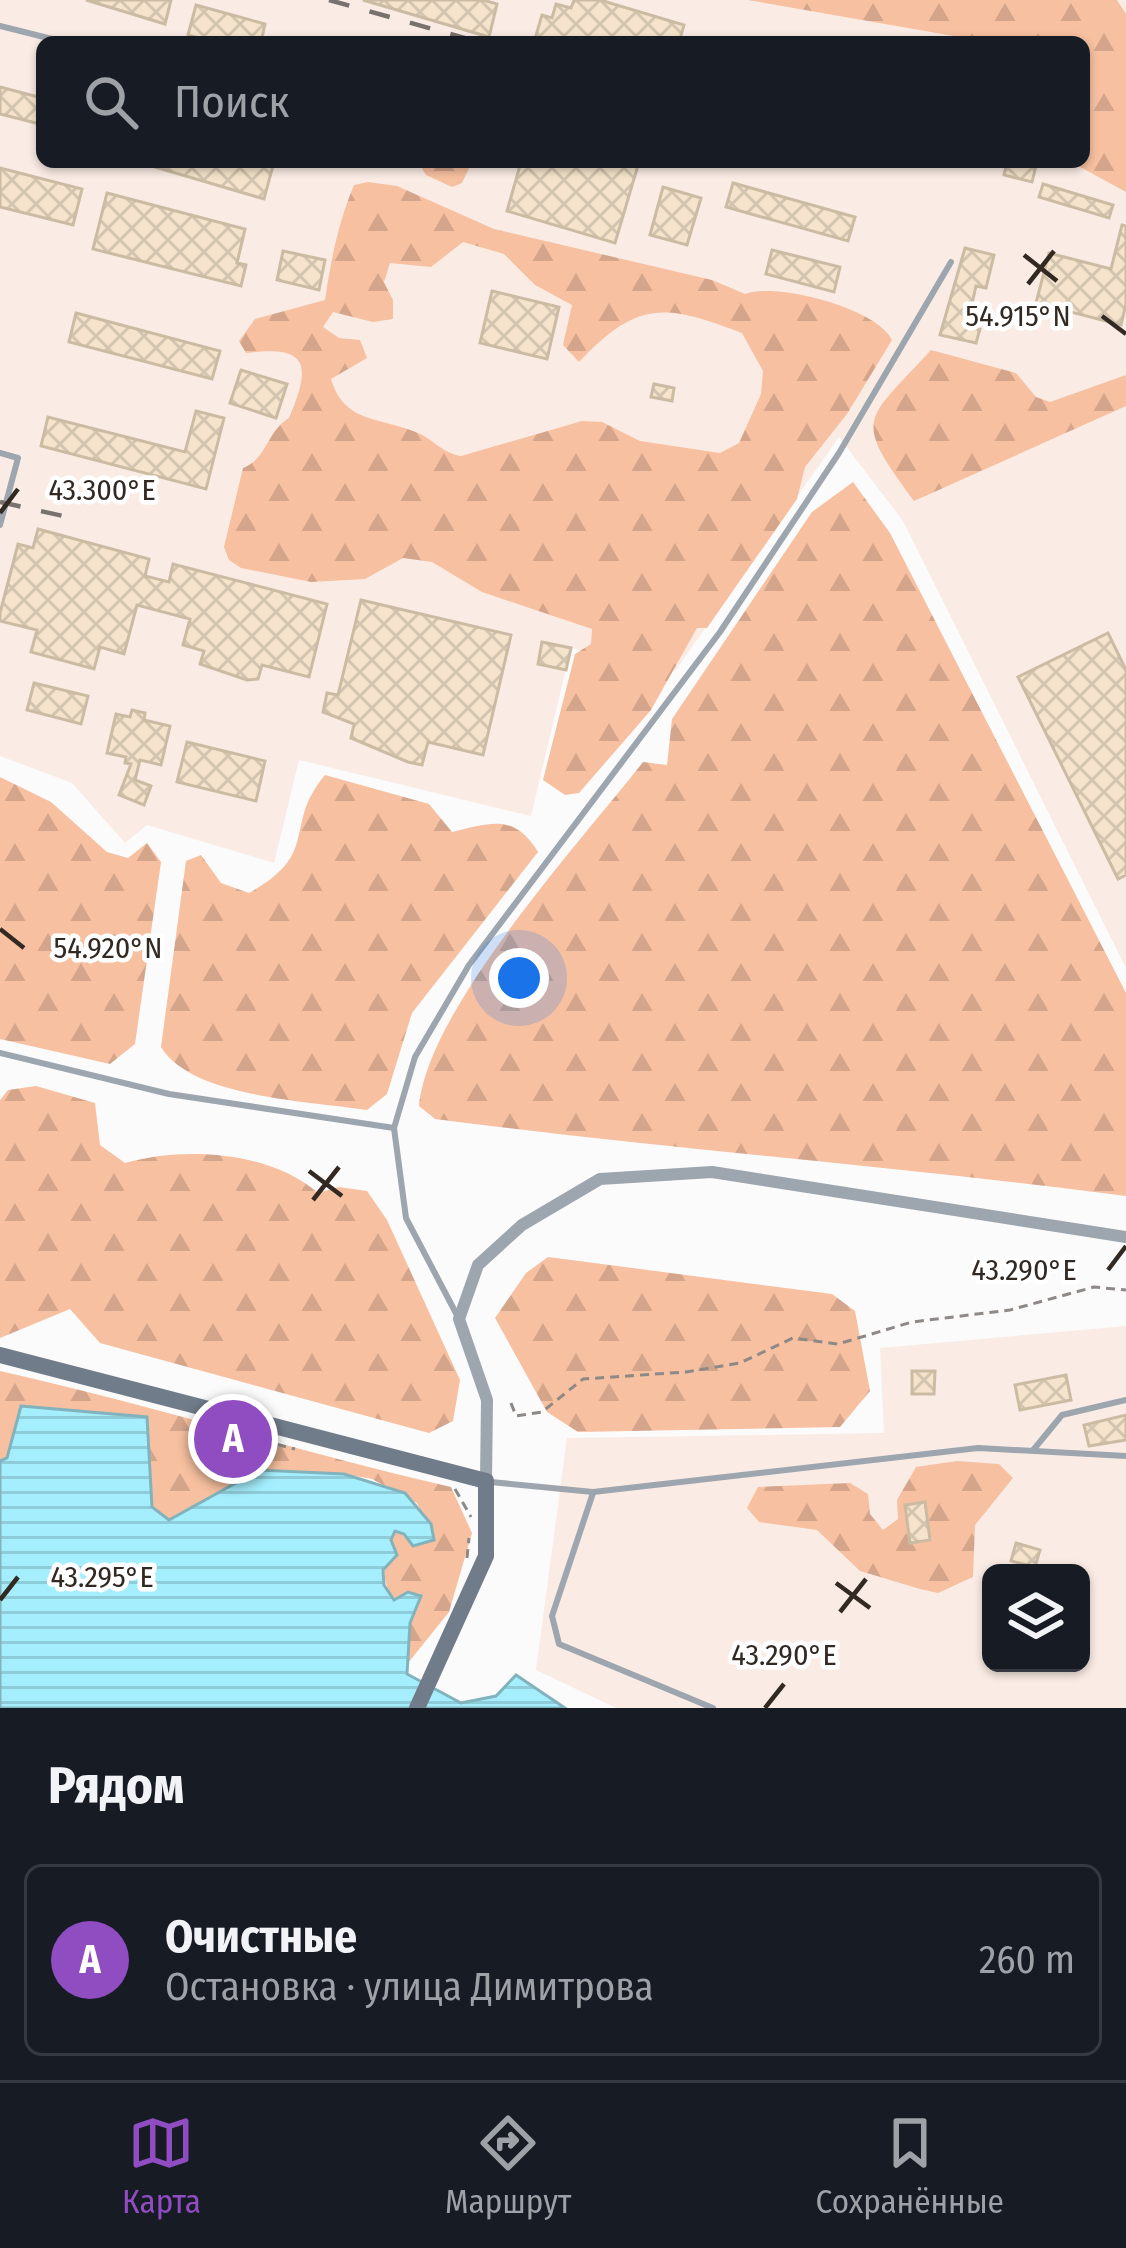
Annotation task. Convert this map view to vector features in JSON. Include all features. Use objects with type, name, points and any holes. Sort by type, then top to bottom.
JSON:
[{"type":"street","points":[[417,1708],[486,1556],[487,1400],[459,1319],[478,1265],[522,1225],[600,1179],[712,1172],[1126,1237]]},
{"type":"street","points":[[0,1355],[486,1481]]},
{"type":"lane","points":[[0,26],[40,36]]},
{"type":"lane","points":[[459,1319],[406,1218],[394,1128],[415,1057],[469,965],[720,632],[838,453],[951,262]]},
{"type":"lane","points":[[0,453],[18,458],[0,525]]},
{"type":"lane","points":[[0,1054],[169,1094],[394,1128]]},
{"type":"lane","points":[[1034,1449],[1062,1415],[1126,1400]]},
{"type":"lane","points":[[486,1481],[593,1492],[978,1448],[1126,1456]]},
{"type":"lane","points":[[593,1492],[552,1616],[560,1644],[712,1708]]},
{"type":"path","points":[[511,1403],[516,1416],[529,1415],[542,1412],[583,1379],[686,1372],[740,1363],[794,1339],[838,1344],[912,1322],[1010,1310],[1094,1287],[1126,1290]]},
{"type":"path","points":[[219,1430],[298,1449]]},
{"type":"path","points":[[439,1483],[456,1489],[472,1519]]},
{"type":"path","points":[[465,1567],[470,1535]]},
{"type":"shaded area","points":[[0,0],[1126,0],[1126,968],[903,521],[839,437],[676,670],[571,648],[531,816],[299,760],[274,863],[147,825],[125,843],[72,783],[0,756]]},
{"type":"shaded area","points":[[1126,1326],[1126,1708],[616,1708],[536,1670],[567,1438],[884,1433],[880,1348]]},
{"type":"green space","points":[[748,0],[1117,0],[1126,14],[1126,192],[1082,168],[1090,168],[1090,36],[954,36]]},
{"type":"green space","points":[[422,168],[469,168],[462,183],[452,187],[426,175]]},
{"type":"green space","points":[[354,185],[397,186],[494,229],[712,280],[745,294],[779,292],[824,300],[867,318],[892,340],[847,414],[805,467],[797,499],[707,628],[697,628],[651,710],[579,793],[565,795],[543,780],[575,654],[591,644],[592,629],[482,592],[432,562],[403,558],[365,579],[311,582],[241,568],[229,560],[224,547],[243,468],[258,458],[289,418],[302,372],[293,356],[246,353],[239,341],[255,319],[325,300]],"holes":[[[463,242],[504,254],[535,285],[572,305],[563,345],[579,362],[619,327],[654,313],[693,316],[742,333],[763,371],[761,394],[739,443],[720,453],[640,441],[602,422],[582,421],[461,456],[345,404],[331,379],[367,358],[360,340],[339,338],[323,327],[333,312],[373,322],[393,319],[393,300],[384,282],[390,263],[431,267]]]},
{"type":"green space","points":[[931,350],[1016,373],[1036,397],[1050,402],[1126,375],[1126,406],[914,501],[881,452],[874,421],[891,393]]},
{"type":"green space","points":[[853,482],[890,533],[1126,993],[1126,1196],[435,1119],[419,1106],[429,1066],[477,975],[643,762],[667,765],[672,719],[812,512]]},
{"type":"green space","points":[[325,775],[429,804],[452,832],[490,824],[511,826],[538,852],[412,1013],[387,1094],[367,1110],[225,1087],[176,1064],[161,1047],[186,861],[201,855],[221,883],[249,893],[286,865],[305,809]]},
{"type":"green space","points":[[0,777],[51,802],[107,852],[128,858],[147,843],[161,862],[135,1044],[110,1064],[0,1039]]},
{"type":"green space","points":[[36,1086],[95,1103],[100,1145],[125,1163],[173,1155],[226,1156],[276,1168],[318,1193],[339,1187],[367,1191],[387,1220],[460,1380],[453,1421],[429,1433],[100,1343],[70,1309],[0,1338],[0,1100],[8,1090]]},
{"type":"green space","points":[[548,1257],[832,1294],[855,1311],[870,1391],[840,1427],[578,1432],[547,1412],[495,1318],[526,1273]]},
{"type":"green space","points":[[0,1371],[451,1487],[472,1533],[449,1612],[408,1663],[410,1623],[420,1596],[394,1600],[385,1567],[395,1531],[434,1540],[417,1503],[372,1479],[259,1470],[169,1520],[152,1507],[150,1460],[20,1407],[7,1458],[0,1461]]},
{"type":"green space","points":[[957,1461],[999,1464],[1013,1478],[975,1525],[973,1577],[938,1593],[860,1571],[817,1530],[759,1522],[747,1508],[758,1487],[850,1483],[868,1494],[870,1514],[883,1530],[898,1519],[897,1500],[916,1467]]},
{"type":"water","points":[[21,1406],[147,1417],[152,1507],[169,1520],[259,1470],[344,1474],[405,1493],[431,1524],[434,1540],[413,1546],[395,1531],[391,1540],[397,1555],[383,1570],[384,1585],[394,1600],[408,1592],[421,1596],[410,1623],[407,1674],[461,1703],[496,1696],[516,1675],[565,1708],[0,1708],[0,1461],[7,1458]]},
{"type":"building","points":[[86,0],[171,0],[165,24]]},
{"type":"building","points":[[363,0],[497,4],[486,36]]},
{"type":"building","points":[[574,0],[600,0],[684,25],[681,36],[536,36],[542,15],[552,18],[556,4],[571,8]]},
{"type":"building","points":[[196,5],[265,24],[262,36],[188,35]]},
{"type":"building","points":[[0,87],[36,96],[36,123],[0,114]]},
{"type":"building","points":[[0,168],[82,189],[73,225],[0,207]]},
{"type":"building","points":[[158,168],[272,168],[264,199]]},
{"type":"building","points":[[519,168],[637,168],[615,243],[507,211]]},
{"type":"building","points":[[1006,168],[1036,168],[1032,182],[1004,175]]},
{"type":"building","points":[[733,183],[855,217],[848,241],[726,207]]},
{"type":"building","points":[[1043,184],[1113,205],[1109,218],[1039,197]]},
{"type":"building","points":[[663,187],[701,198],[687,245],[650,235]]},
{"type":"building","points":[[107,193],[245,229],[237,263],[246,265],[241,286],[93,249]]},
{"type":"building","points":[[1122,225],[1126,226],[1126,304],[1121,325],[1036,303],[1049,253],[1111,269]]},
{"type":"building","points":[[965,248],[994,255],[986,288],[976,286],[967,326],[980,329],[976,343],[940,335]]},
{"type":"building","points":[[772,250],[840,267],[834,292],[766,274]]},
{"type":"building","points":[[283,251],[325,260],[319,290],[277,280]]},
{"type":"building","points":[[492,291],[559,307],[547,359],[480,343]]},
{"type":"building","points":[[76,313],[220,351],[212,379],[69,342]]},
{"type":"building","points":[[241,370],[287,384],[276,418],[230,403]]},
{"type":"building","points":[[654,384],[674,388],[672,401],[651,397]]},
{"type":"building","points":[[196,411],[224,418],[206,489],[41,446],[48,417],[185,452]]},
{"type":"building","points":[[38,529],[149,559],[145,576],[169,582],[173,564],[327,604],[309,677],[262,665],[258,679],[247,680],[200,664],[204,651],[183,645],[190,619],[137,605],[124,654],[100,647],[94,669],[31,652],[37,630],[0,621],[0,613],[18,544],[33,548]]},
{"type":"building","points":[[361,600],[511,635],[483,755],[428,742],[422,765],[408,762],[351,738],[354,724],[323,712],[327,693],[338,695]]},
{"type":"building","points":[[1108,633],[1126,670],[1126,875],[1118,879],[1018,677]]},
{"type":"building","points":[[542,642],[571,648],[566,670],[538,664]]},
{"type":"building","points":[[34,683],[88,696],[81,724],[27,710]]},
{"type":"building","points":[[132,710],[145,713],[144,720],[170,726],[161,765],[140,760],[135,780],[151,786],[144,805],[119,795],[131,764],[125,763],[126,757],[107,753],[116,714],[130,717]]},
{"type":"building","points":[[187,742],[265,761],[256,801],[177,782]]},
{"type":"building","points":[[912,1371],[935,1371],[934,1394],[912,1394]]},
{"type":"building","points":[[1066,1375],[1071,1400],[1020,1410],[1015,1385]]},
{"type":"building","points":[[1126,1415],[1126,1440],[1089,1446],[1084,1425]]},
{"type":"building","points":[[925,1502],[930,1540],[910,1543],[905,1505]]},
{"type":"building","points":[[1016,1543],[1040,1550],[1036,1564],[1011,1561]]},
{"type":"railway","points":[[329,0],[458,36]]},
{"type":"railway","points":[[0,502],[72,518]]},
{"type":"place","name":"Очистные","points":[[233,1439]]}]
